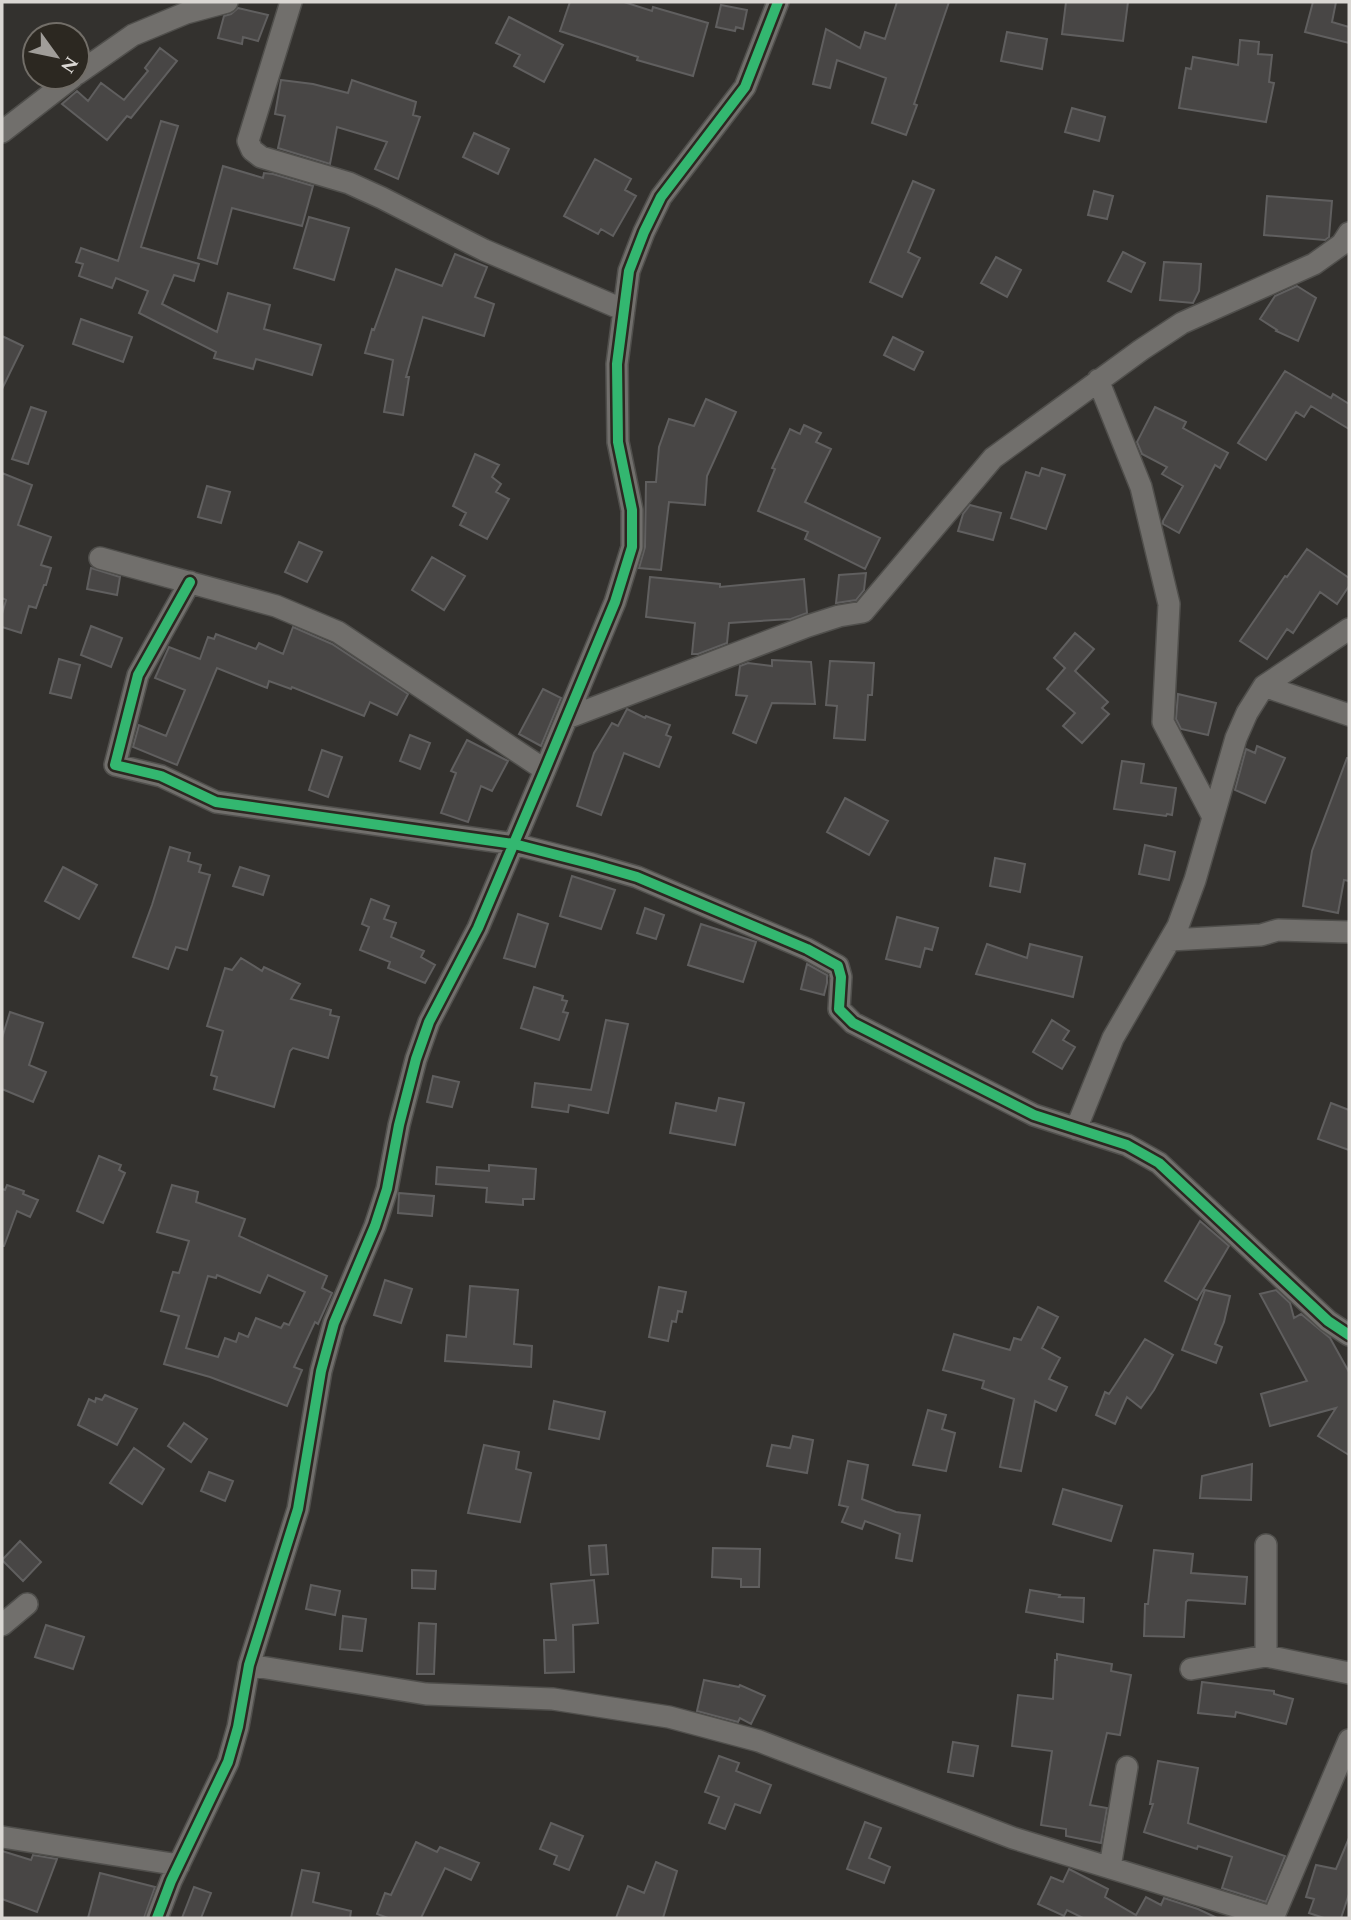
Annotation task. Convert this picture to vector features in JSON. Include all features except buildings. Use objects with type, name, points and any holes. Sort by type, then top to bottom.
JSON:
[{"type":"street","points":[[91,65],[134,35],[186,13],[227,2]]},
{"type":"street","points":[[291,2],[248,141],[252,150],[261,157],[349,183],[484,250],[624,310]]},
{"type":"street","points":[[157,1918],[228,1762],[238,1727],[249,1665],[298,1509],[324,1359],[334,1323],[383,1202],[416,1059],[429,1022],[478,928],[514,844],[615,602],[632,547],[632,510],[618,442],[617,364],[629,271],[661,197],[745,87],[778,2]]},
{"type":"street","points":[[2,132],[55,91]]},
{"type":"street","points":[[566,718],[808,626],[863,612],[993,458],[1098,380],[1182,323],[1314,264],[1342,244],[1349,233]]},
{"type":"street","points":[[1098,380],[1141,487],[1169,604],[1163,722],[1213,817]]},
{"type":"street","points":[[100,558],[276,606],[338,632],[545,770]]},
{"type":"street","points":[[190,582],[138,675],[115,765],[161,776],[216,802],[514,844],[637,877],[823,957],[838,966],[842,976],[839,1009],[853,1023],[1034,1115],[1127,1145],[1159,1163],[1328,1321],[1349,1335]]},
{"type":"street","points":[[1076,1129],[1113,1038],[1178,926],[1195,880],[1236,738],[1247,713],[1264,686],[1349,629]]},
{"type":"street","points":[[1264,686],[1349,715]]},
{"type":"street","points":[[1170,940],[1261,935],[1278,930],[1349,932]]},
{"type":"street","points":[[1266,1545],[1266,1656]]},
{"type":"street","points":[[2,1625],[27,1604]]},
{"type":"street","points":[[1191,1669],[1266,1656],[1349,1673]]},
{"type":"street","points":[[249,1665],[426,1694],[553,1699],[668,1717],[759,1741],[1013,1838],[1274,1918],[1349,1740]]},
{"type":"street","points":[[1110,1867],[1127,1767]]},
{"type":"street","points":[[2,1837],[179,1865]]},
{"type":"cycle path","points":[[157,1918],[171,1881],[228,1762],[238,1727],[249,1665],[298,1509],[321,1371],[334,1323],[375,1226],[387,1189],[399,1125],[416,1059],[429,1022],[478,928],[545,770],[615,602],[632,547],[632,510],[618,442],[617,364],[629,271],[661,197],[745,87],[778,2]]},
{"type":"cycle path","points":[[190,582],[138,675],[115,765],[161,776],[216,802],[514,844],[592,864],[637,877],[807,949],[838,966],[841,977],[839,1009],[853,1023],[1034,1115],[1127,1145],[1159,1163],[1328,1321],[1349,1335]]}]
